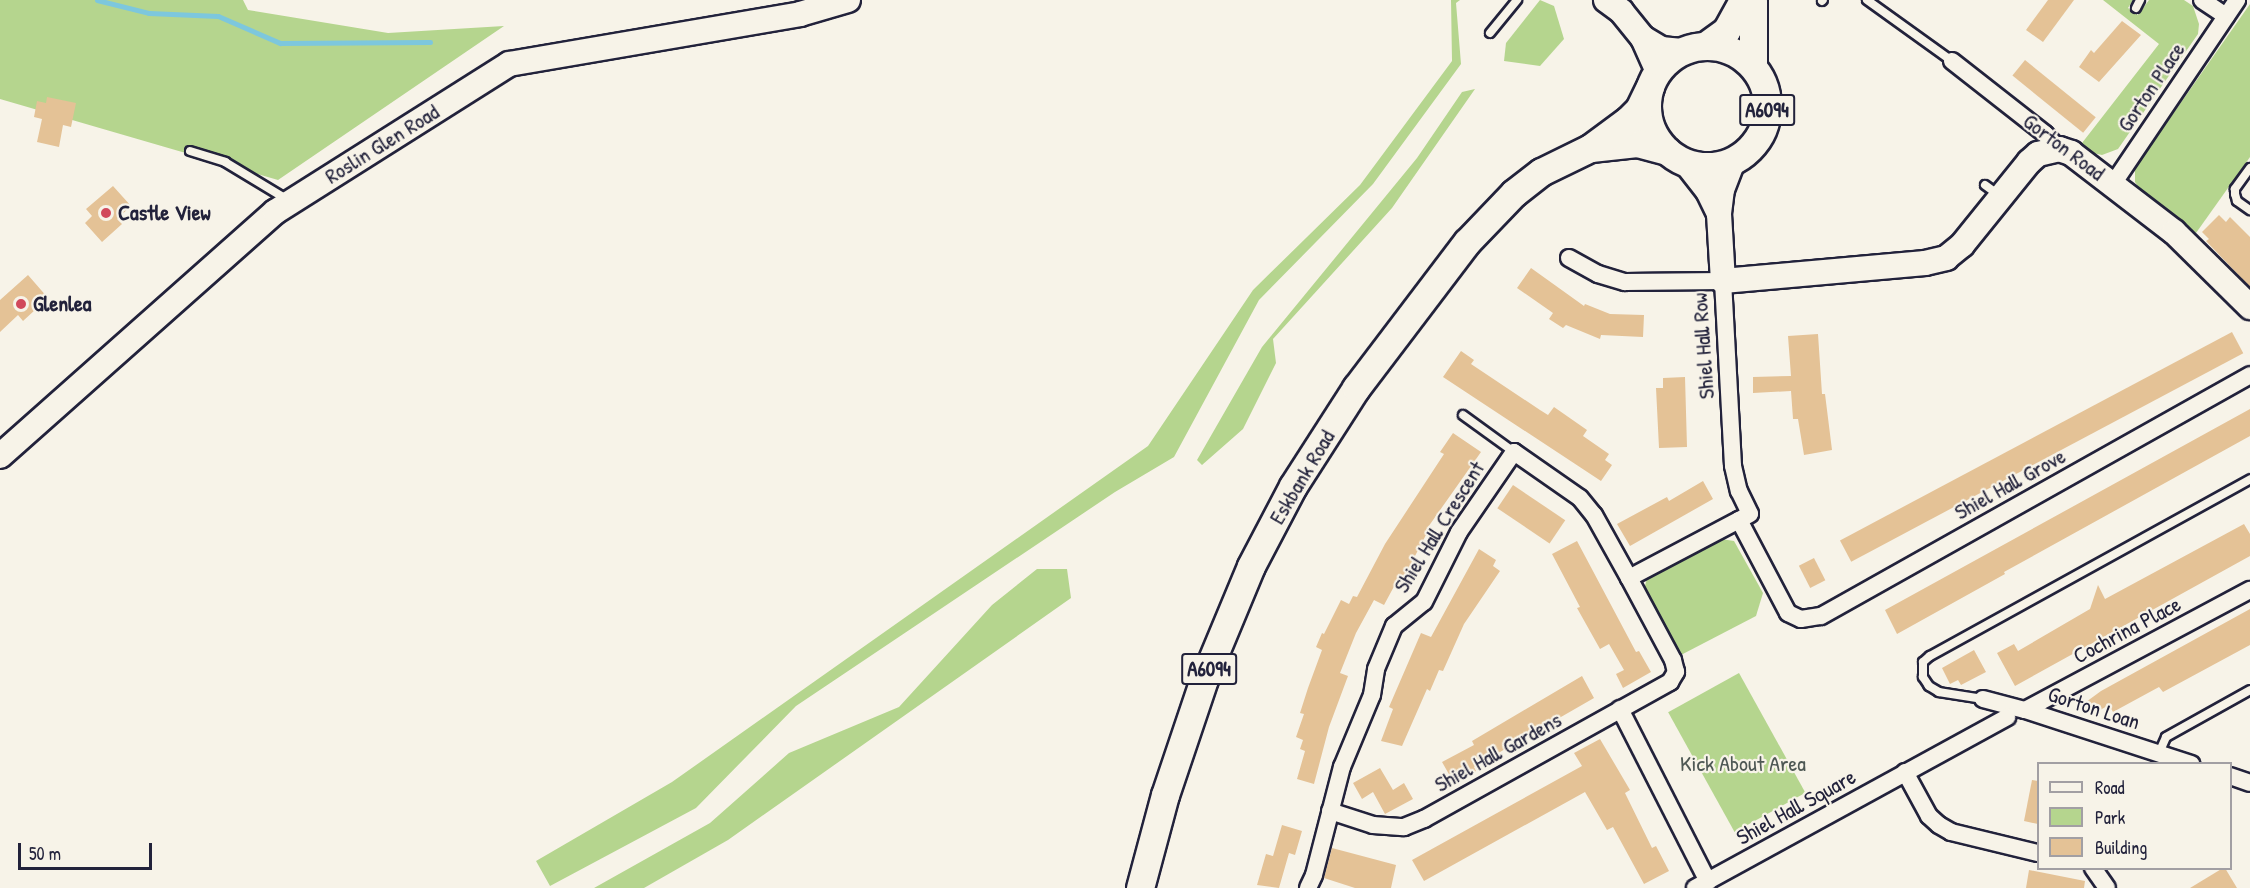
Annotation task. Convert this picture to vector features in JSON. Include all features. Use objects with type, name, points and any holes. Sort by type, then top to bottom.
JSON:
[{"type":"main road","name":"Roslin Glen Road","points":[[0,456],[275,212],[509,64],[801,14],[848,0]]},
{"type":"main road","points":[[1606,0],[1621,11],[1643,38],[1661,49],[1693,49]]},
{"type":"main road","name":"Eskbank Road","points":[[1140,888],[1165,795],[1204,680],[1251,566],[1293,486],[1356,388],[1467,242],[1514,193],[1532,179],[1590,148],[1639,109],[1654,79],[1693,49],[1726,30],[1743,0]]},
{"type":"main road","name":"Eskbank Road","points":[[1590,148],[1636,143],[1710,167],[1733,161],[1753,147],[1765,127],[1768,104],[1763,81],[1753,64],[1753,0]]},
{"type":"main road","points":[[1643,38],[1654,79],[1647,103],[1648,120],[1655,137],[1708,191],[1719,214]]},
{"type":"main road","name":"A6094","points":[[1693,49],[1732,51],[1753,64]]},
{"type":"main road","points":[[1733,161],[1722,189],[1719,214],[1723,281],[1926,263],[1946,258],[1962,245],[1993,191],[2038,154],[2059,149]]},
{"type":"main road","name":"Gorton Road","points":[[2059,149],[2071,153],[2174,232],[2250,307]]},
{"type":"street","points":[[2202,0],[2226,16]]},
{"type":"street","name":"Gorton Place","points":[[2113,184],[2237,0]]},
{"type":"street","name":"Gorton Road","points":[[1952,61],[2045,134],[2059,149]]},
{"type":"street","name":"Shiel Hall Row","points":[[1569,258],[1598,274],[1625,282],[1723,281],[1733,466],[1739,491],[1750,514],[1739,520]]},
{"type":"street","name":"Shiel Hall Grove","points":[[1739,520],[1788,614],[1801,619],[1821,616],[2250,375]]},
{"type":"street","name":"Shiel Hall Crescent","points":[[1308,888],[1314,875],[1342,767],[1372,695],[1376,669],[1394,626],[1424,602],[1459,532],[1514,452],[1580,498],[1594,515],[1629,578]]},
{"type":"street","points":[[1629,578],[1739,520]]},
{"type":"street","name":"Shiel Hall Gardens","points":[[1330,811],[1373,825],[1404,827],[1431,815],[1670,682],[1676,672],[1673,660],[1629,578]]},
{"type":"street","name":"Cochrina Place","points":[[2025,710],[2250,590]]},
{"type":"street","name":"Gorton Loan","points":[[1983,699],[2025,710],[2185,762]]},
{"type":"street","points":[[1620,709],[1702,885]]},
{"type":"street","name":"Shiel Hall Square","points":[[1702,885],[2007,717]]},
{"type":"street","points":[[1905,772],[1929,816],[1939,825],[1952,832],[2037,853]]},
{"type":"street","points":[[2232,777],[2250,783]]},
{"type":"street","points":[[2094,870],[2107,888]]},
{"type":"lane","points":[[1490,33],[1516,0]]},
{"type":"lane","name":"Gorton Road","points":[[1867,0],[1952,61]]},
{"type":"lane","points":[[190,151],[225,162],[261,181],[290,202]]},
{"type":"lane","points":[[2250,168],[2235,189],[2237,201],[2250,210]]},
{"type":"lane","points":[[1463,415],[1514,452]]},
{"type":"lane","points":[[1983,699],[1939,692],[1929,686],[1923,677],[1923,662],[1930,656],[2250,479]]},
{"type":"lane","points":[[2159,753],[2166,737],[2250,690]]},
{"type":"green space","points":[[0,0],[243,0],[248,10],[388,33],[504,26],[278,180],[0,99]]},
{"type":"green space","points":[[1451,0],[1460,0],[1456,3],[1461,64],[1373,184],[1259,300],[1174,457],[1115,492],[796,706],[696,808],[550,886],[536,861],[672,782],[1148,446],[1253,290],[1360,185],[1452,61]]},
{"type":"green space","points":[[1540,0],[1554,6],[1564,39],[1540,66],[1504,61],[1506,43]]},
{"type":"green space","points":[[2103,0],[2133,0],[2128,8],[2138,15],[2149,0],[2184,0],[2193,6],[2199,24],[2198,34],[2118,149],[2102,155],[2093,153],[2082,143],[2159,44]]},
{"type":"green space","points":[[2250,4],[2250,157],[2196,233],[2140,189],[2135,182],[2135,168]]},
{"type":"green space","points":[[1475,89],[1392,208],[1273,339],[1276,363],[1243,429],[1202,465],[1197,460],[1262,347],[1417,158],[1462,92]]},
{"type":"green space","points":[[1721,539],[1734,541],[1763,593],[1756,616],[1679,656],[1644,590],[1647,578]]},
{"type":"green space","points":[[1037,569],[1067,569],[1071,598],[728,840],[644,888],[594,888],[710,823],[789,753],[899,707],[992,605]]},
{"type":"green space","name":"Kick About Area","points":[[1739,673],[1805,793],[1735,832],[1668,712]]},
{"type":"building","points":[[2048,0],[2074,0],[2043,42],[2026,30]]},
{"type":"building","points":[[2122,21],[2141,35],[2099,82],[2079,67],[2091,50],[2094,53]]},
{"type":"building","points":[[2025,60],[2096,117],[2083,133],[2012,76]]},
{"type":"building","points":[[47,97],[76,103],[71,127],[63,125],[59,147],[37,142],[42,119],[34,117],[37,101],[46,103]]},
{"type":"building","name":"Castle View","points":[[113,186],[131,206],[117,219],[122,224],[102,242],[85,223],[92,216],[86,209]]},
{"type":"building","points":[[2219,215],[2226,222],[2230,217],[2250,237],[2250,287],[2206,241],[2209,239],[2202,232]]},
{"type":"building","points":[[1531,268],[1584,306],[1585,304],[1610,314],[1644,315],[1643,337],[1601,335],[1600,339],[1566,325],[1563,328],[1549,319],[1553,313],[1517,288]]},
{"type":"building","name":"Glenlea","points":[[28,275],[48,298],[23,321],[18,315],[0,332],[0,300]]},
{"type":"building","points":[[2232,332],[2243,353],[1851,562],[1840,540]]},
{"type":"building","points":[[1818,334],[1822,394],[1825,394],[1832,450],[1804,455],[1798,419],[1793,419],[1791,391],[1753,393],[1753,377],[1791,376],[1788,336]]},
{"type":"building","points":[[1461,351],[1474,360],[1471,364],[1540,410],[1548,415],[1554,407],[1587,430],[1583,436],[1609,454],[1605,460],[1612,465],[1601,481],[1443,377]]},
{"type":"building","points":[[1685,377],[1687,447],[1659,448],[1656,388],[1663,388],[1663,378]]},
{"type":"building","points":[[2250,409],[2250,436],[1897,634],[1885,610]]},
{"type":"building","points":[[1453,433],[1481,452],[1426,530],[1428,531],[1402,581],[1398,579],[1384,605],[1374,600],[1356,633],[1340,673],[1348,676],[1329,727],[1314,784],[1297,779],[1305,751],[1300,749],[1303,740],[1296,737],[1304,714],[1300,713],[1322,650],[1316,647],[1322,633],[1324,634],[1341,600],[1349,604],[1353,596],[1357,597],[1385,544],[1444,454],[1440,452]]},
{"type":"building","points":[[1703,481],[1713,499],[1630,546],[1617,524],[1667,497],[1669,501]]},
{"type":"building","points":[[1513,485],[1565,520],[1550,543],[1497,508]]},
{"type":"building","points":[[2244,524],[2250,534],[2250,556],[2015,686],[1997,653],[2014,644],[2018,651],[2090,609],[2098,585],[2105,599]]},
{"type":"building","points":[[1577,541],[1636,652],[1639,651],[1651,672],[1623,688],[1616,674],[1624,670],[1609,644],[1600,649],[1577,608],[1580,607],[1552,554]]},
{"type":"building","points":[[1479,549],[1496,560],[1493,566],[1500,571],[1464,624],[1443,671],[1439,670],[1430,691],[1427,689],[1402,746],[1381,741],[1393,709],[1389,707],[1421,633],[1431,637]]},
{"type":"building","points":[[1814,558],[1825,580],[1810,588],[1799,566]]},
{"type":"building","points":[[2250,609],[2250,645],[2163,692],[2159,687],[2113,712],[2109,705],[2093,714],[2086,702],[2101,691]]},
{"type":"building","points":[[1974,650],[1986,672],[1961,685],[1958,680],[1950,684],[1942,668]]},
{"type":"building","points":[[1582,676],[1594,698],[1474,767],[1476,771],[1454,783],[1442,762],[1474,745],[1472,741]]},
{"type":"building","points":[[1600,739],[1630,790],[1625,793],[1652,848],[1656,846],[1669,871],[1644,884],[1613,827],[1607,830],[1585,792],[1424,881],[1412,860],[1582,766],[1574,753]]},
{"type":"building","points":[[1380,768],[1393,790],[1404,783],[1413,799],[1385,814],[1373,792],[1362,799],[1353,783]]},
{"type":"building","points":[[2032,780],[2037,781],[2037,824],[2024,821]]},
{"type":"building","points":[[1282,825],[1302,831],[1295,855],[1289,853],[1279,888],[1257,885],[1266,854],[1273,856]]},
{"type":"building","points":[[1332,848],[1396,865],[1391,888],[1355,888],[1324,878]]},
{"type":"building","points":[[2029,870],[2085,881],[2084,888],[2026,888]]},
{"type":"building","points":[[2220,870],[2226,870],[2237,888],[2190,888]]},
{"type":"waterway","points":[[97,0],[149,13],[218,16],[280,43],[430,42]]},
{"type":"place","name":"Castle View","points":[[106,213]]},
{"type":"place","name":"Glenlea","points":[[21,304]]}]
